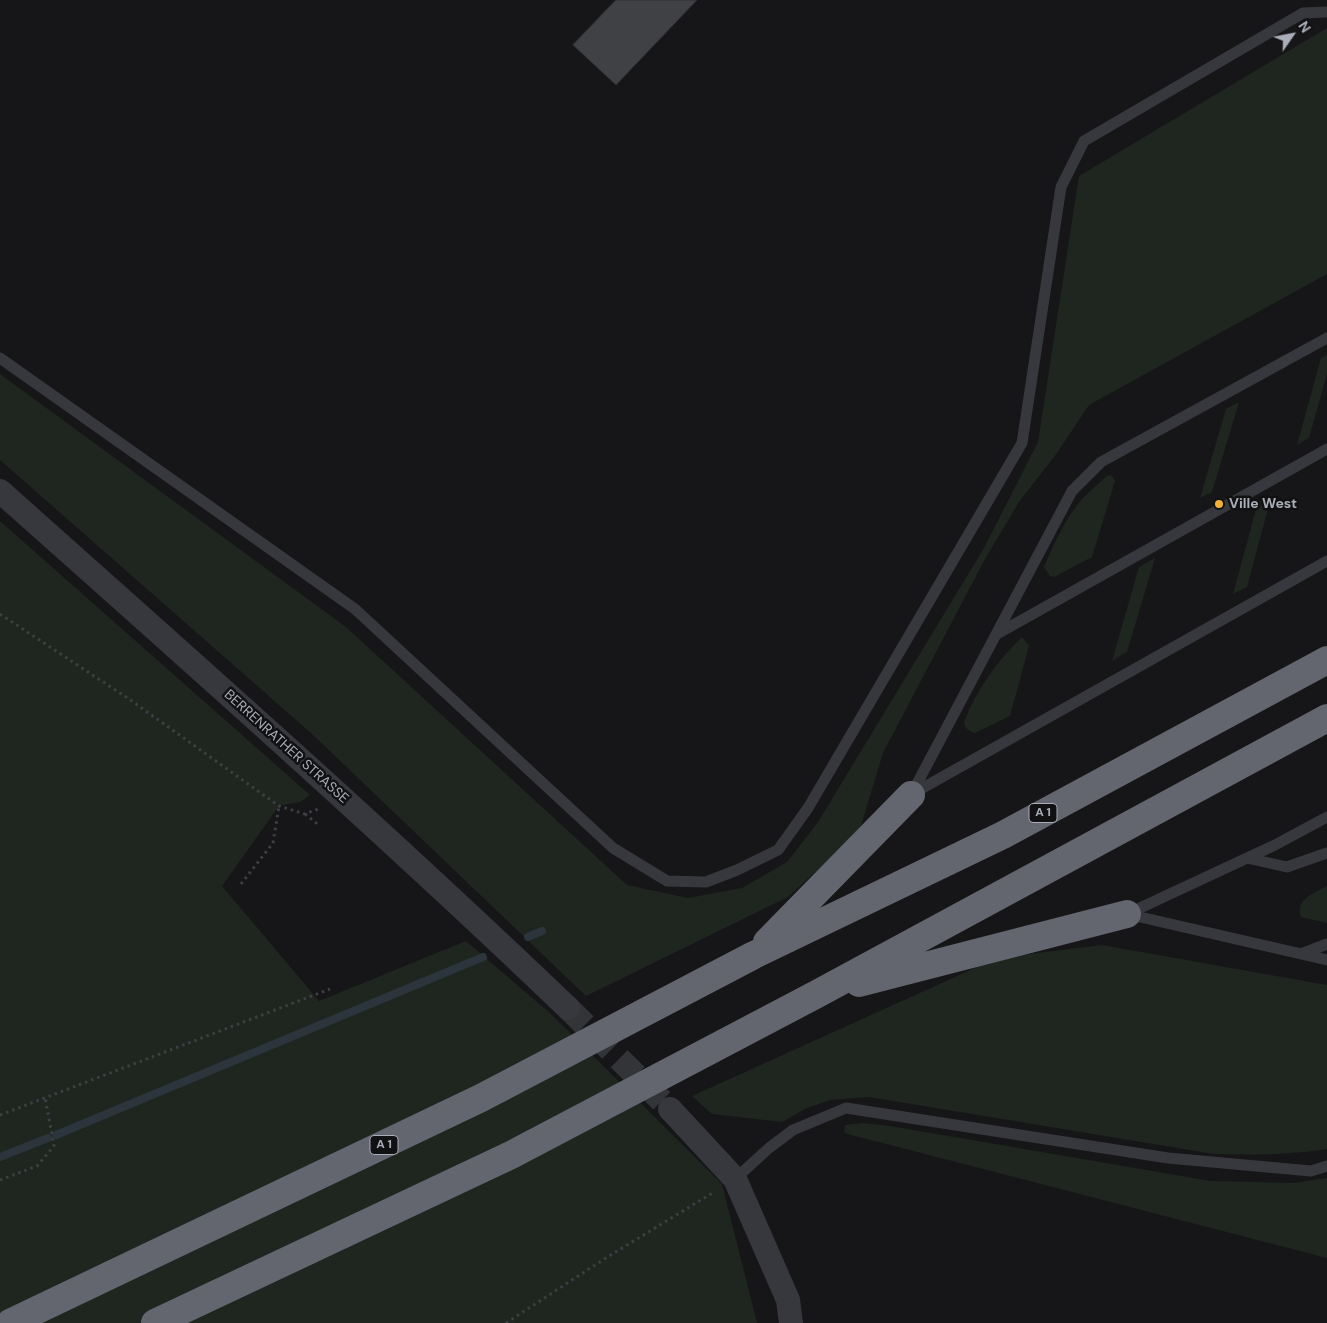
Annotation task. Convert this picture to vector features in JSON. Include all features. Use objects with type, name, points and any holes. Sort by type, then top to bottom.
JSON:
[{"type":"highway","name":"A 1","points":[[10,1323],[481,1098],[754,955],[1003,835],[1327,660]]},
{"type":"highway","points":[[155,1323],[512,1155],[817,994],[1327,718]]},
{"type":"highway","points":[[754,955],[911,795]]},
{"type":"highway","points":[[817,994],[1127,914]]},
{"type":"street","name":"BERRENRATHER STRASSE","points":[[0,491],[344,798],[483,926],[568,1008]]},
{"type":"street","points":[[670,1109],[736,1179],[788,1300],[791,1323]]},
{"type":"lane","points":[[0,358],[355,609],[613,848],[667,881],[706,882],[737,870],[778,850],[808,808],[1022,442],[1061,187],[1084,141],[1304,13],[1327,12]]},
{"type":"lane","points":[[911,795],[1072,491],[1101,462],[1327,338]]},
{"type":"lane","points":[[996,634],[1327,449]]},
{"type":"lane","points":[[911,795],[1327,561]]},
{"type":"lane","points":[[1127,914],[1275,845],[1327,817]]},
{"type":"lane","points":[[1247,858],[1286,867],[1327,853]]},
{"type":"lane","points":[[1127,914],[1327,960]]},
{"type":"lane","points":[[1301,954],[1327,944]]},
{"type":"lane","points":[[736,1179],[769,1148],[793,1130],[846,1108],[1168,1158],[1311,1171],[1327,1166]]},
{"type":"path","points":[[0,614],[129,699],[279,806],[273,843],[241,884]]},
{"type":"path","points":[[305,814],[320,826]]},
{"type":"path","points":[[0,1115],[330,989]]},
{"type":"path","points":[[0,1180],[37,1166],[54,1146],[45,1098]]},
{"type":"path","points":[[506,1323],[608,1256],[736,1179]]},
{"type":"shaded area","points":[[1327,28],[1327,274],[1089,405],[1057,453],[1019,502],[985,559],[883,753],[859,832],[788,897],[586,996],[312,734],[0,460],[0,374],[346,627],[627,885],[688,898],[742,888],[787,862],[818,822],[984,548],[1038,442],[1079,176]]},
{"type":"shaded area","points":[[1327,355],[1327,374],[1309,438],[1297,445],[1321,358]]},
{"type":"shaded area","points":[[1239,402],[1212,492],[1200,498],[1226,409]]},
{"type":"shaded area","points":[[1111,475],[1115,481],[1092,557],[1054,577],[1050,576],[1044,567],[1066,522],[1083,498],[1107,476]]},
{"type":"shaded area","points":[[1272,494],[1247,587],[1233,594],[1258,502]]},
{"type":"shaded area","points":[[0,521],[310,795],[300,802],[279,806],[222,886],[319,1001],[466,941],[551,1014],[722,1184],[757,1323],[0,1323]]},
{"type":"shaded area","points":[[1155,558],[1127,652],[1112,661],[1139,567]]},
{"type":"shaded area","points":[[1022,637],[1029,646],[1010,716],[975,733],[969,730],[964,722],[981,687],[1004,656]]},
{"type":"shaded area","points":[[1327,886],[1327,923],[1301,917],[1300,911],[1303,901],[1311,894]]},
{"type":"shaded area","points":[[1102,945],[1327,985],[1327,1149],[1270,1154],[1214,1154],[869,1097],[830,1100],[805,1109],[782,1122],[712,1114],[692,1096],[997,958]]},
{"type":"shaded area","points":[[863,1123],[1211,1181],[1294,1183],[1327,1178],[1327,1258],[844,1133],[845,1125]]},
{"type":"building","points":[[616,0],[697,0],[616,85],[573,45]]},
{"type":"waterway","points":[[528,937],[542,931]]},
{"type":"waterway","points":[[56,1135],[483,957]]},
{"type":"waterway","points":[[0,1157],[48,1138]]},
{"type":"tunnel","points":[[568,1008],[670,1109]]},
{"type":"place","name":"Ville West","points":[[1219,504]]}]
